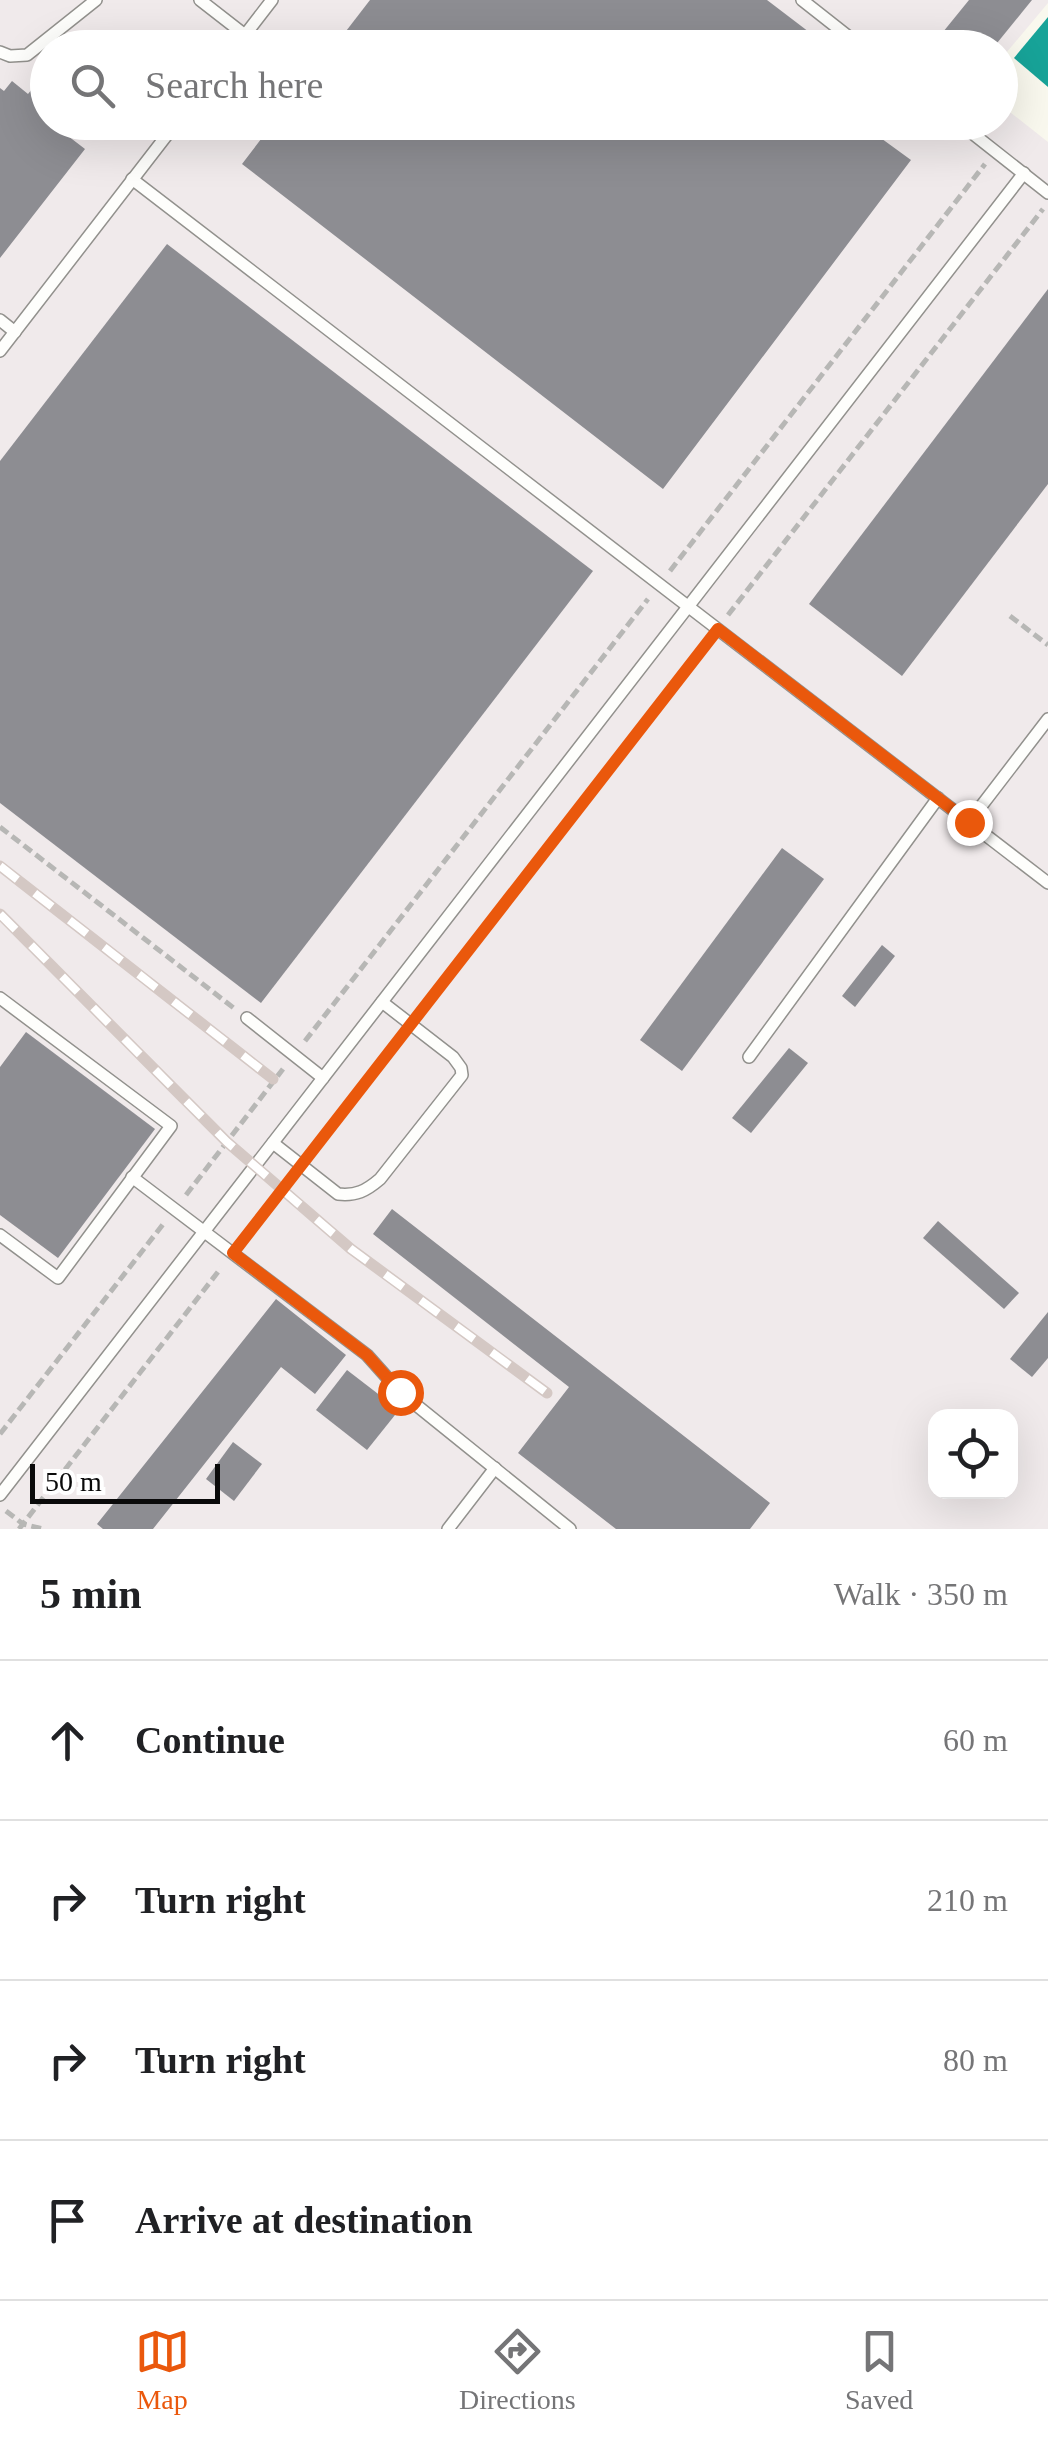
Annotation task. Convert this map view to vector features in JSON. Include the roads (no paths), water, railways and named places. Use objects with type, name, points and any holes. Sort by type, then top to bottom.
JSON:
[{"type":"lane","points":[[58,30],[96,0]]},
{"type":"lane","points":[[200,0],[240,30]]},
{"type":"lane","points":[[248,30],[272,0]]},
{"type":"lane","points":[[802,0],[840,30]]},
{"type":"lane","points":[[0,52],[10,56],[30,53]]},
{"type":"lane","points":[[0,351],[163,140]]},
{"type":"lane","points":[[980,140],[1048,193]]},
{"type":"lane","points":[[0,1495],[1024,174]]},
{"type":"lane","points":[[132,180],[1048,883]]},
{"type":"lane","points":[[0,320],[14,332]]},
{"type":"lane","points":[[969,822],[1048,720]]},
{"type":"lane","points":[[750,1057],[938,798]]},
{"type":"lane","points":[[0,998],[171,1126],[58,1278],[0,1235]]},
{"type":"lane","points":[[273,1143],[338,1194],[366,1190],[380,1180],[462,1074],[453,1057],[382,1002]]},
{"type":"lane","points":[[247,1018],[323,1078]]},
{"type":"lane","points":[[132,1177],[367,1355],[400,1392],[570,1529]]},
{"type":"lane","points":[[448,1529],[494,1468]]},
{"type":"railway","points":[[0,866],[273,1079]]},
{"type":"railway","points":[[0,914],[227,1142],[351,1249],[547,1393]]}]
